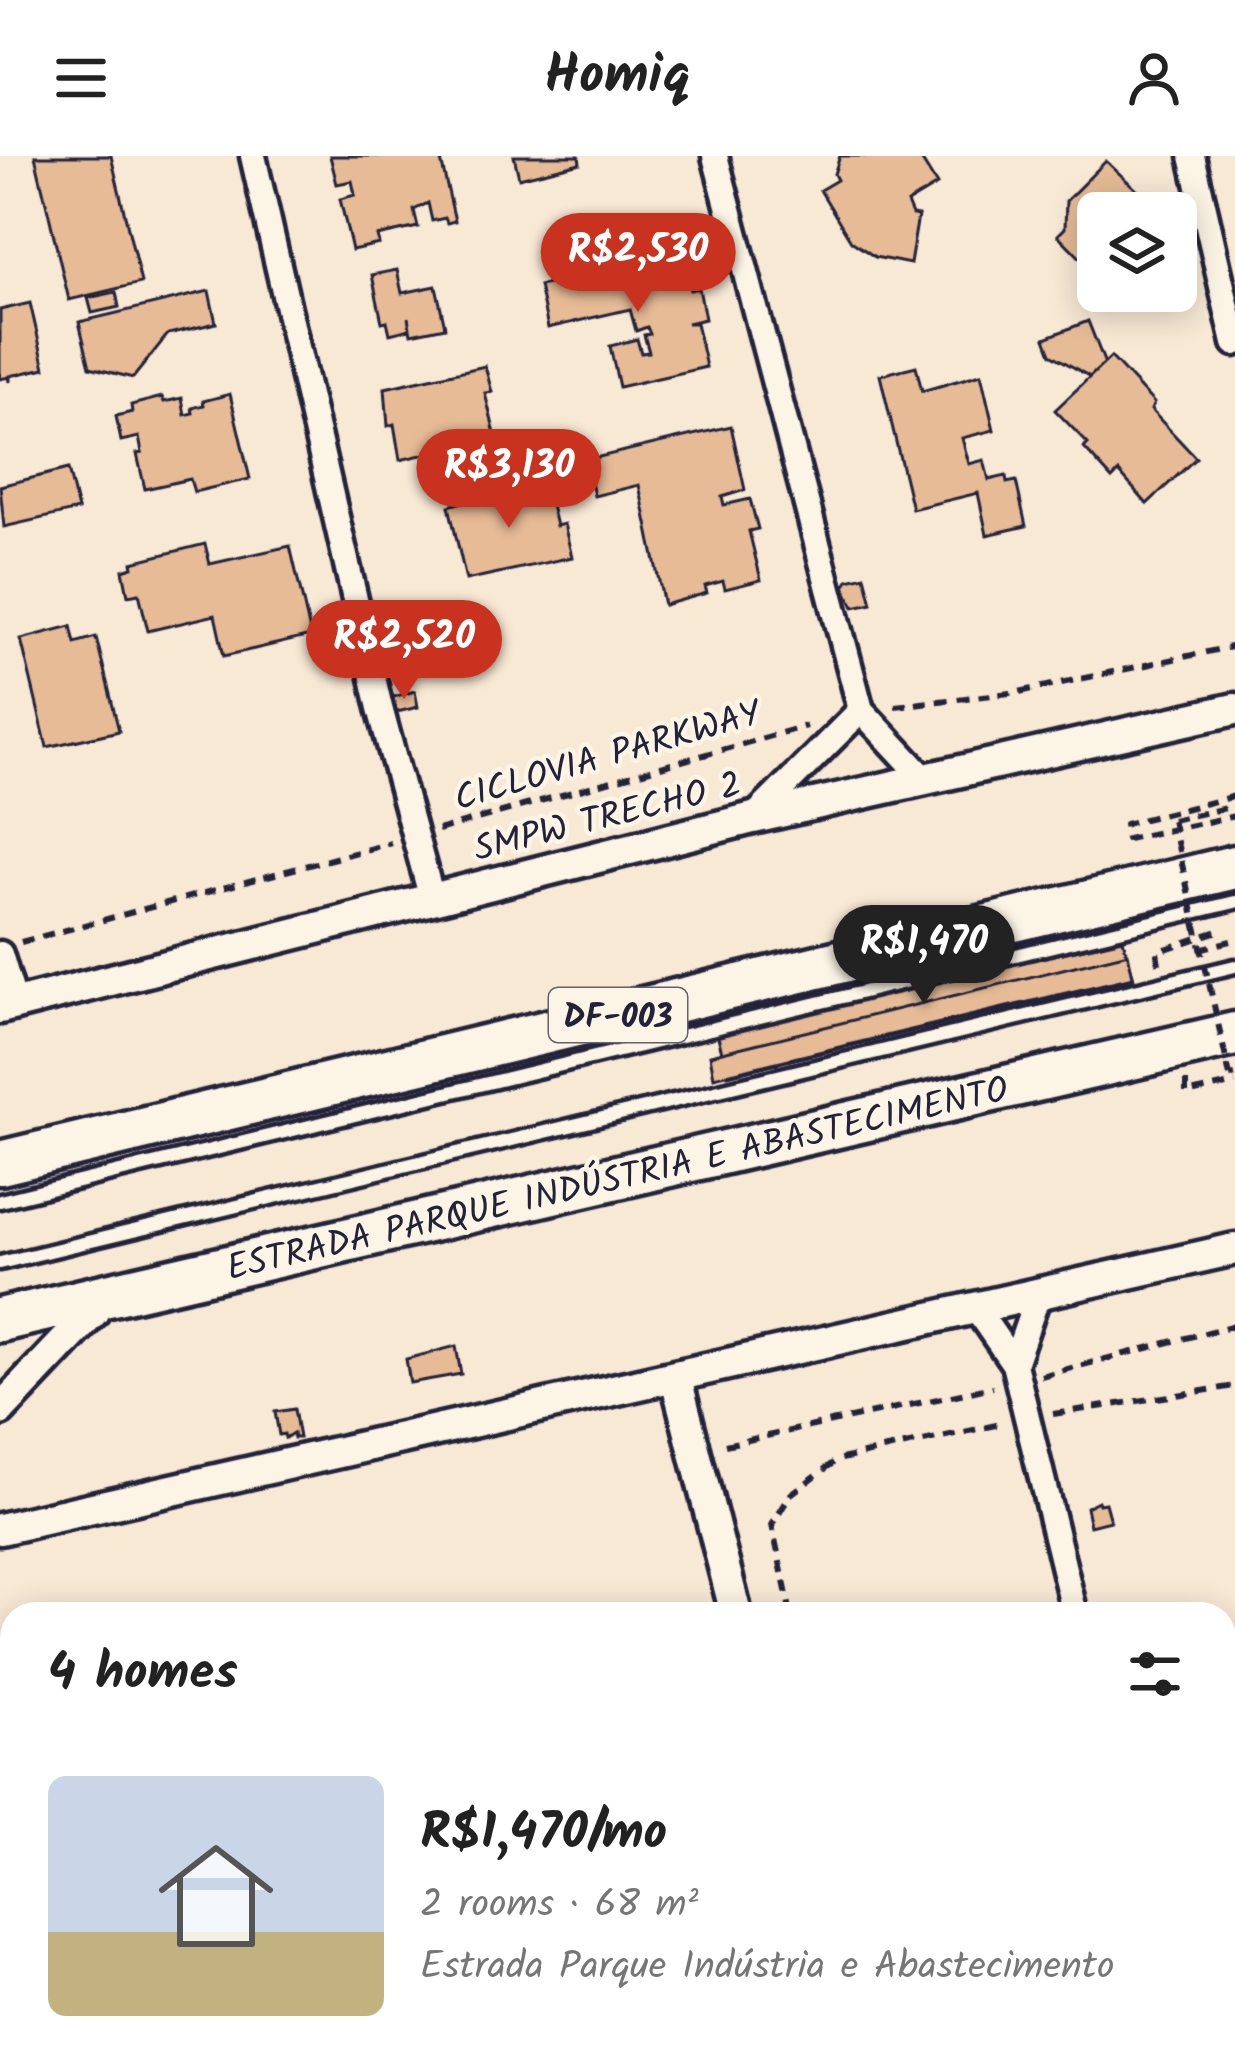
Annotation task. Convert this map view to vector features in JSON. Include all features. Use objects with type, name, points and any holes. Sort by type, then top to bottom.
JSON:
[{"type":"highway","name":"DF-003","points":[[0,1163],[1235,867]]},
{"type":"highway","name":"ESTRADA PARQUE INDÚSTRIA E ABASTECIMENTO","points":[[0,1320],[1235,1034]]},
{"type":"street","points":[[253,156],[380,708],[432,899]]},
{"type":"street","points":[[715,156],[861,710],[926,779]]},
{"type":"street","points":[[1192,156],[1235,343]]},
{"type":"street","name":"SMPW TRECHO 2","points":[[8,1006],[753,818],[1235,709]]},
{"type":"street","points":[[753,818],[861,710]]},
{"type":"street","points":[[0,951],[8,1006]]},
{"type":"street","points":[[0,1529],[1235,1250]]},
{"type":"street","points":[[1016,1373],[1037,1295]]},
{"type":"street","points":[[976,1309],[1016,1373],[1072,1602]]},
{"type":"street","points":[[0,1410],[93,1312]]},
{"type":"street","points":[[676,1378],[733,1602]]},
{"type":"lane","points":[[0,1201],[1235,902]]},
{"type":"lane","points":[[0,1263],[1235,966]]},
{"type":"path","name":"CICLOVIA PARKWAY","points":[[0,951],[861,710],[1019,692],[1235,646]]},
{"type":"path","points":[[1235,796],[1125,824],[1127,839],[1235,816]]},
{"type":"path","points":[[1186,1094],[1235,1079],[1199,949],[1172,820],[1235,806]]},
{"type":"path","points":[[1157,952],[1221,929]]},
{"type":"path","points":[[1199,949],[1235,940]]},
{"type":"path","points":[[694,1452],[1235,1325]]},
{"type":"path","points":[[788,1602],[772,1525],[790,1494],[837,1460],[1027,1418],[1235,1386]]},
{"type":"building","points":[[35,156],[111,156],[141,283],[69,300]]},
{"type":"building","points":[[330,156],[440,156],[455,221],[432,221],[428,203],[414,210],[418,227],[377,236],[379,244],[352,250],[340,199],[355,195],[352,181],[337,184]]},
{"type":"building","points":[[514,156],[579,156],[580,163],[519,178]]},
{"type":"building","points":[[840,156],[919,156],[937,185],[907,203],[912,215],[918,216],[910,264],[875,257],[851,241],[820,190],[837,180],[834,174]]},
{"type":"building","points":[[1106,161],[1139,192],[1077,192],[1077,254],[1058,235],[1065,228],[1066,201]]},
{"type":"building","points":[[680,254],[690,290],[699,288],[705,319],[687,323],[696,323],[706,367],[619,387],[610,346],[637,339],[641,353],[649,352],[644,335],[650,334],[647,327],[636,331],[630,309],[548,328],[539,286]]},
{"type":"building","points":[[397,270],[402,293],[436,286],[445,327],[411,334],[408,317],[410,329],[390,334],[387,321],[382,322],[372,275]]},
{"type":"building","points":[[209,291],[216,323],[168,334],[133,378],[90,367],[79,322]]},
{"type":"building","points":[[116,292],[119,307],[92,313],[88,298]]},
{"type":"building","points":[[30,303],[45,368],[10,376],[10,382],[9,377],[0,379],[0,310]]},
{"type":"building","points":[[1088,321],[1105,364],[1090,377],[1051,354],[1045,338]]},
{"type":"building","points":[[1111,357],[1196,458],[1147,504],[1119,472],[1112,479],[1084,448],[1088,444],[1055,410]]},
{"type":"building","points":[[485,366],[492,392],[485,393],[496,438],[400,460],[394,424],[388,426],[385,388]]},
{"type":"building","points":[[916,366],[922,391],[981,374],[994,430],[962,438],[969,464],[984,460],[989,480],[1006,476],[1007,483],[1016,481],[1026,526],[987,535],[978,493],[912,509],[880,375]]},
{"type":"building","points":[[230,394],[250,479],[194,492],[190,479],[145,489],[137,454],[142,453],[139,437],[121,441],[116,416],[132,412],[131,405],[162,397],[164,402],[182,398],[185,415],[204,405],[203,401]]},
{"type":"building","points":[[731,426],[745,490],[722,497],[724,505],[750,499],[758,529],[749,531],[761,580],[725,589],[723,581],[705,586],[707,593],[664,605],[639,485],[594,496],[586,460]]},
{"type":"building","points":[[68,469],[78,510],[4,527],[0,486]]},
{"type":"building","points":[[544,477],[556,526],[564,524],[572,557],[466,580],[449,506]]},
{"type":"building","points":[[205,544],[210,564],[290,546],[311,636],[224,656],[215,615],[148,631],[139,593],[128,595],[123,570],[133,567],[132,562]]},
{"type":"building","points":[[865,576],[872,603],[854,607],[844,586],[848,580]]},
{"type":"building","points":[[71,626],[75,643],[96,637],[119,731],[47,747],[21,639]]},
{"type":"building","points":[[415,691],[418,707],[393,713],[390,698]]},
{"type":"building","points":[[1123,939],[1134,979],[728,1075],[717,1033]]},
{"type":"building","points":[[1128,953],[1133,977],[714,1077],[710,1055]]},
{"type":"building","points":[[456,1346],[461,1374],[410,1383],[406,1359]]},
{"type":"building","points":[[294,1409],[299,1438],[293,1433],[285,1438],[279,1435],[275,1412]]},
{"type":"building","points":[[1105,1503],[1110,1521],[1090,1526],[1086,1507]]}]
